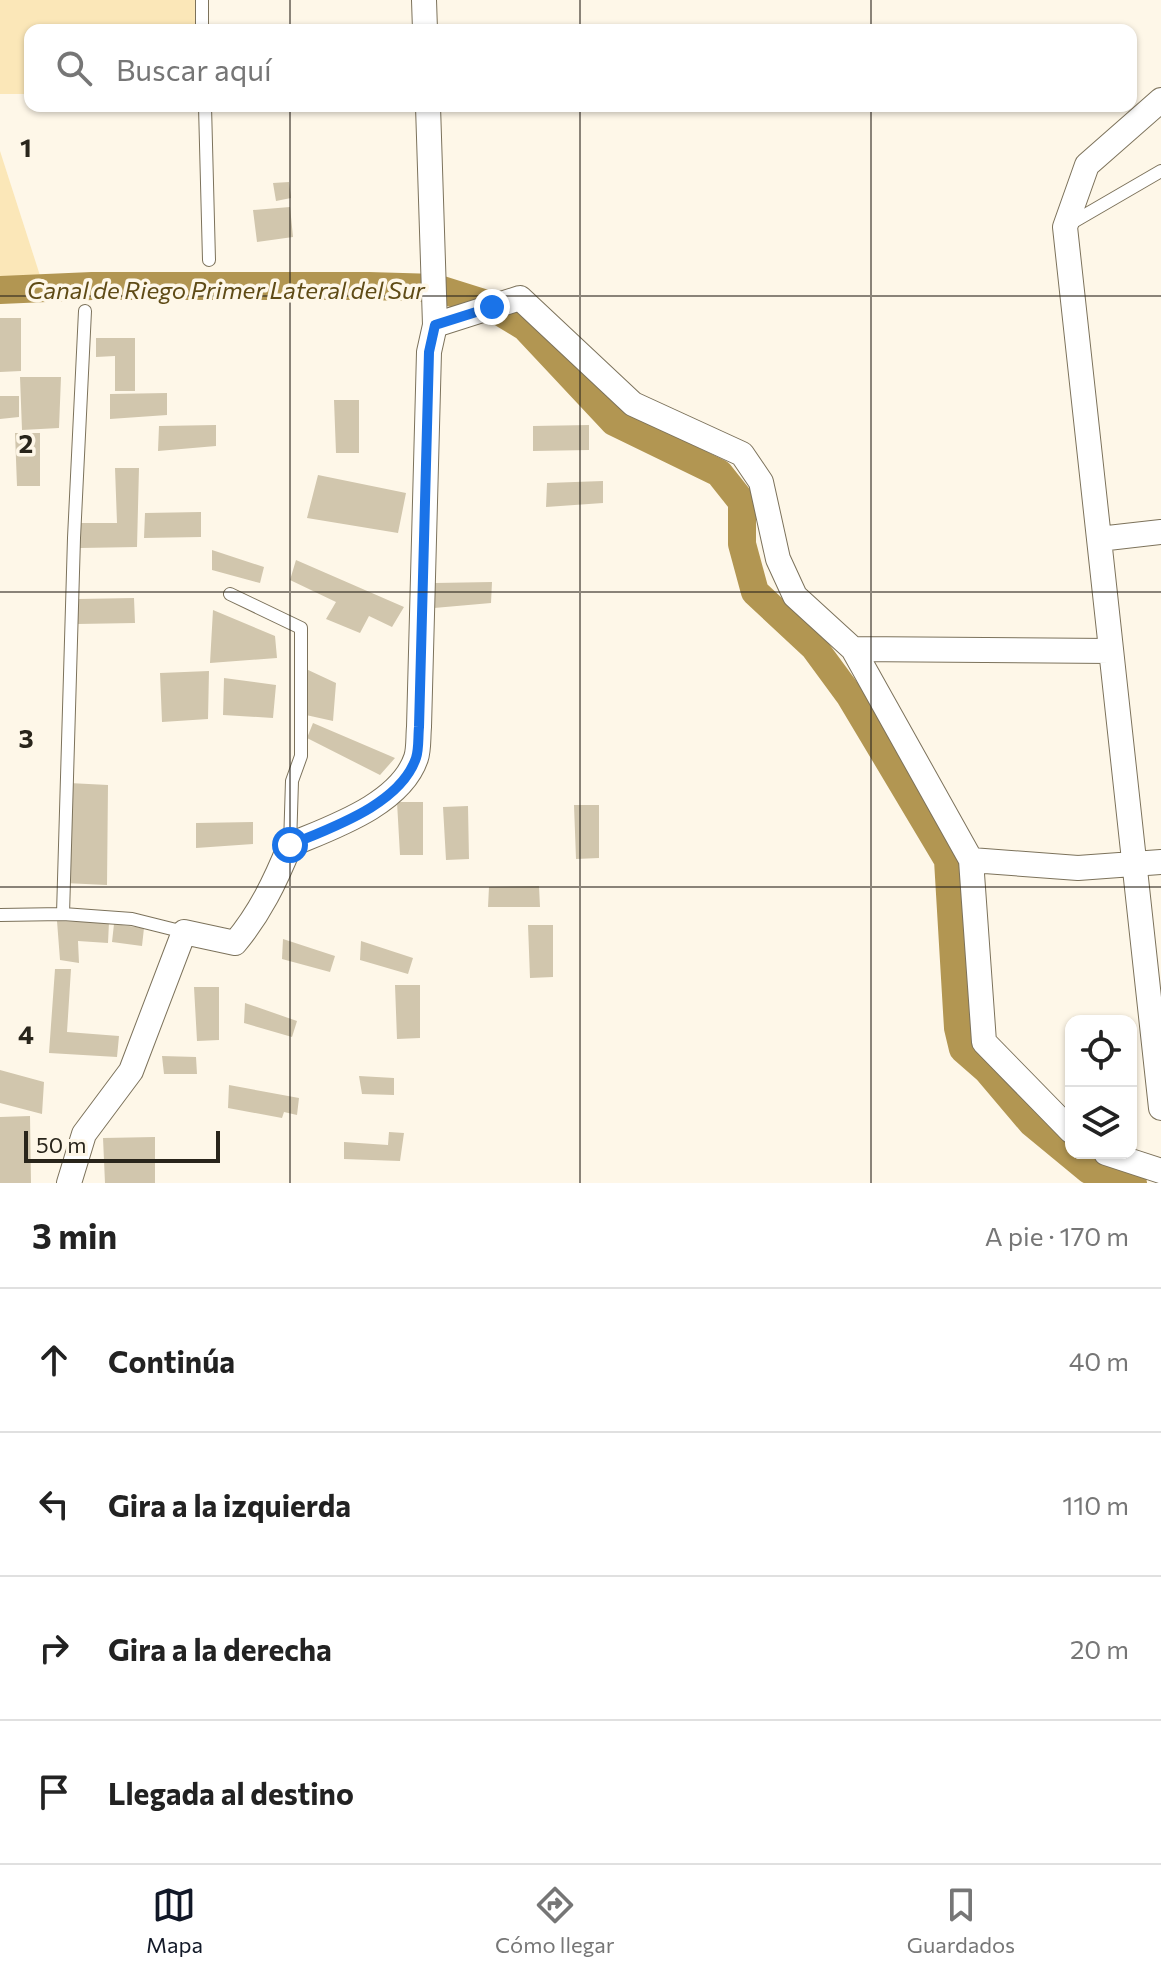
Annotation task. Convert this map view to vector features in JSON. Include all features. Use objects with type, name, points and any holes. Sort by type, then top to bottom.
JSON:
[{"type":"street","points":[[424,0],[425,24]]},
{"type":"street","points":[[1161,100],[1087,165],[1065,227],[1161,1108]]},
{"type":"street","points":[[69,1183],[84,1134],[131,1071],[184,932],[235,943],[262,908],[290,845],[340,824],[386,798],[404,779],[416,758],[429,352],[435,325],[428,112]]},
{"type":"street","points":[[435,325],[520,298],[633,404],[742,454],[761,482],[778,559],[795,596],[853,649],[971,860],[984,1042],[1065,1125]]},
{"type":"street","points":[[1099,539],[1161,532]]},
{"type":"street","points":[[853,649],[1111,651]]},
{"type":"street","points":[[971,860],[1078,868],[1161,862]]},
{"type":"street","points":[[1124,1159],[1161,1171]]},
{"type":"lane","points":[[202,0],[202,24]]},
{"type":"lane","points":[[205,112],[209,260]]},
{"type":"lane","points":[[1065,227],[1161,171]]},
{"type":"lane","points":[[63,914],[74,538],[85,311]]},
{"type":"lane","points":[[230,594],[301,628],[301,756],[292,781],[290,845]]},
{"type":"lane","points":[[0,915],[63,914],[132,919],[184,932]]},
{"type":"shaded area","points":[[0,0],[199,0],[198,24],[24,24],[24,94],[0,94]]},
{"type":"shaded area","points":[[0,151],[44,288],[0,290]]},
{"type":"building","points":[[289,182],[291,198],[276,201],[273,183]]},
{"type":"building","points":[[290,207],[293,237],[257,242],[253,210]]},
{"type":"building","points":[[0,318],[21,318],[21,371],[0,372]]},
{"type":"building","points":[[96,338],[135,338],[135,391],[115,391],[115,356],[96,357]]},
{"type":"building","points":[[20,377],[61,377],[59,428],[22,430]]},
{"type":"building","points":[[167,393],[167,415],[110,419],[110,394]]},
{"type":"building","points":[[0,396],[19,396],[19,417],[0,419]]},
{"type":"building","points":[[334,400],[359,400],[359,453],[336,453]]},
{"type":"building","points":[[216,425],[216,446],[158,451],[159,426]]},
{"type":"building","points":[[589,425],[589,450],[533,451],[533,426]]},
{"type":"building","points":[[15,433],[40,433],[40,486],[17,486]]},
{"type":"building","points":[[115,468],[139,468],[137,547],[80,548],[81,523],[117,523]]},
{"type":"building","points":[[318,475],[406,493],[398,533],[307,518]]},
{"type":"building","points":[[603,481],[603,503],[546,507],[547,483]]},
{"type":"building","points":[[201,512],[201,537],[144,538],[145,513]]},
{"type":"building","points":[[212,550],[264,567],[260,583],[212,570]]},
{"type":"building","points":[[296,560],[404,607],[392,627],[369,616],[360,633],[326,619],[336,602],[290,580]]},
{"type":"building","points":[[492,582],[491,603],[434,608],[435,583]]},
{"type":"building","points":[[134,598],[135,623],[77,624],[78,599]]},
{"type":"building","points":[[213,610],[275,636],[277,658],[210,663]]},
{"type":"building","points":[[306,669],[336,683],[333,721],[306,715]]},
{"type":"building","points":[[209,671],[208,719],[162,722],[160,673]]},
{"type":"building","points":[[224,678],[276,685],[273,718],[223,715]]},
{"type":"building","points":[[313,723],[395,758],[380,775],[307,738]]},
{"type":"building","points":[[69,783],[108,785],[107,885],[64,883]]},
{"type":"building","points":[[397,802],[423,802],[423,855],[400,855]]},
{"type":"building","points":[[574,805],[599,805],[599,858],[576,859]]},
{"type":"building","points":[[468,806],[469,859],[446,860],[443,807]]},
{"type":"building","points":[[253,822],[253,844],[196,848],[196,823]]},
{"type":"building","points":[[539,886],[540,907],[488,907],[489,887]]},
{"type":"building","points":[[57,921],[109,922],[108,943],[78,941],[79,963],[60,960]]},
{"type":"building","points":[[114,924],[144,928],[142,946],[112,942]]},
{"type":"building","points":[[528,925],[553,925],[553,977],[530,978]]},
{"type":"building","points":[[283,939],[335,956],[330,972],[282,959]]},
{"type":"building","points":[[361,941],[413,958],[408,974],[360,960]]},
{"type":"building","points":[[55,969],[71,969],[67,1032],[119,1036],[117,1057],[49,1053]]},
{"type":"building","points":[[395,985],[420,985],[420,1038],[397,1039]]},
{"type":"building","points":[[194,987],[219,987],[219,1040],[197,1041]]},
{"type":"building","points":[[245,1003],[297,1021],[292,1037],[244,1023]]},
{"type":"building","points":[[162,1056],[196,1057],[197,1074],[164,1074]]},
{"type":"building","points":[[0,1070],[44,1082],[42,1114],[0,1103]]},
{"type":"building","points":[[359,1076],[394,1078],[394,1095],[362,1094]]},
{"type":"building","points":[[229,1085],[299,1098],[297,1115],[284,1112],[282,1118],[228,1108]]},
{"type":"building","points":[[30,1116],[31,1183],[0,1183],[0,1117]]},
{"type":"building","points":[[389,1132],[404,1133],[400,1161],[344,1159],[344,1142],[388,1145]]},
{"type":"building","points":[[155,1137],[155,1183],[105,1183],[103,1138]]},
{"type":"waterway","name":"Canal de Riego Primer Lateral del Sur","points":[[0,290],[92,286],[436,288],[487,304],[525,327],[614,422],[719,473],[742,502],[742,544],[755,592],[814,647],[850,696],[948,860],[958,1028],[963,1049],[987,1070],[1032,1123],[1089,1170],[1133,1183]]},
{"type":"route","points":[[290,845],[340,824],[386,798],[404,779],[416,758],[429,352],[435,325],[492,307]]}]
